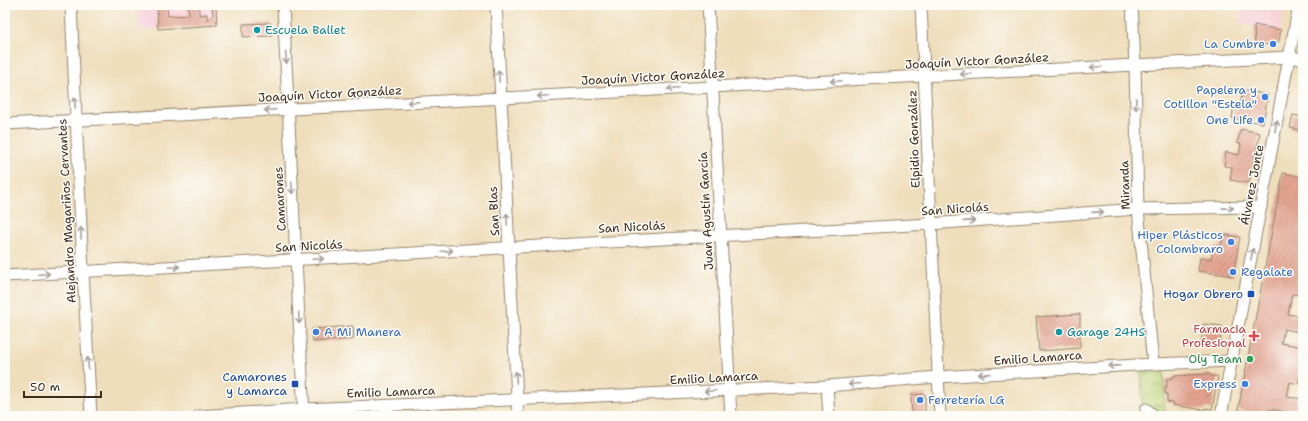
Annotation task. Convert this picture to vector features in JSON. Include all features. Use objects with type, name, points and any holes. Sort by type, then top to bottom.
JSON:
[{"type":"street","name":"Alejandro Magariños Cervantes","points":[[71,5],[82,271],[91,416]]},
{"type":"street","name":"Camarones","points":[[283,5],[304,412]]},
{"type":"street","name":"San Blas","points":[[496,5],[518,416]]},
{"type":"street","name":"Juan Agustín García","points":[[708,5],[731,416]]},
{"type":"street","name":"Elpidio González","points":[[921,5],[940,416]]},
{"type":"street","name":"Miranda","points":[[1132,5],[1135,65],[1138,209],[1152,364]]},
{"type":"street","name":"Álvarez Jonte","points":[[1221,416],[1299,5]]},
{"type":"street","name":"Joaquín Victor González","points":[[5,124],[1289,57],[1303,59]]},
{"type":"street","name":"San Nicolás","points":[[5,276],[930,224],[1138,209],[1261,208]]},
{"type":"street","name":"Emilio Lamarca","points":[[199,416],[827,386],[938,377],[1152,364],[1231,361]]},
{"type":"street","points":[[827,386],[829,416]]},
{"type":"shaded area","points":[[138,5],[216,5],[217,25],[139,30]]},
{"type":"shaded area","points":[[1240,5],[1285,5],[1278,42],[1276,44],[1255,45],[1254,25],[1240,23]]},
{"type":"green space","points":[[1164,371],[1165,416],[1143,416],[1141,373]]},
{"type":"building","points":[[188,5],[199,5],[199,15],[207,14],[207,20],[213,16],[212,7],[216,6],[217,25],[158,29],[157,7],[167,7],[168,16],[189,15]]},
{"type":"building","name":"Escuela Ballet","points":[[271,23],[271,36],[243,37],[243,24]]},
{"type":"building","points":[[1254,25],[1281,30],[1279,41],[1276,44],[1255,45]]},
{"type":"building","points":[[1243,90],[1268,95],[1263,123],[1232,118],[1234,104],[1240,105]]},
{"type":"building","points":[[1293,115],[1303,117],[1303,131],[1290,128]]},
{"type":"building","points":[[1241,129],[1260,133],[1249,183],[1230,180],[1232,167],[1224,166],[1226,152],[1239,155],[1241,144],[1237,143]]},
{"type":"building","points":[[1283,173],[1303,177],[1303,251],[1301,250],[1300,257],[1303,258],[1303,295],[1292,294],[1288,314],[1303,317],[1303,333],[1284,329],[1281,343],[1303,347],[1303,360],[1298,384],[1290,382],[1287,397],[1303,399],[1303,415],[1269,409],[1268,415],[1238,410]]},
{"type":"building","points":[[1225,235],[1240,237],[1233,276],[1198,271],[1200,258],[1211,259],[1214,246],[1220,247]]},
{"type":"building","name":"Garage 24HS","points":[[1080,314],[1080,348],[1039,351],[1036,317]]},
{"type":"building","points":[[1203,324],[1222,326],[1220,344],[1216,347],[1201,346]]},
{"type":"building","points":[[353,326],[354,339],[313,342],[312,329]]},
{"type":"building","points":[[1210,374],[1210,376],[1218,376],[1212,409],[1205,408],[1205,410],[1185,407],[1173,405],[1174,403],[1167,402],[1167,394],[1165,394],[1165,387],[1167,387],[1166,379],[1173,378],[1173,376]]},
{"type":"building","points":[[925,394],[925,415],[912,416],[911,395]]},
{"type":"place","name":"Escuela Ballet","points":[[257,30]]},
{"type":"place","name":"La Cumbre","points":[[1273,44]]},
{"type":"place","name":"Papelera y Cotillon \"Estela\"","points":[[1265,97]]},
{"type":"place","name":"One Life","points":[[1261,120]]},
{"type":"place","name":"Hiper Plásticos Colombraro","points":[[1231,242]]},
{"type":"place","name":"Regalate","points":[[1233,272]]},
{"type":"place","name":"Hogar Obrero","points":[[1251,294]]},
{"type":"place","name":"A Mi Manera","points":[[316,332]]},
{"type":"place","name":"Garage 24HS","points":[[1059,332]]},
{"type":"place","name":"Farmacia Profesional","points":[[1254,336]]},
{"type":"place","name":"Oly Team","points":[[1250,359]]},
{"type":"place","name":"Camarones y Lamarca","points":[[295,384]]},
{"type":"place","name":"Express","points":[[1245,384]]},
{"type":"place","name":"Ferretería LG","points":[[920,400]]}]
